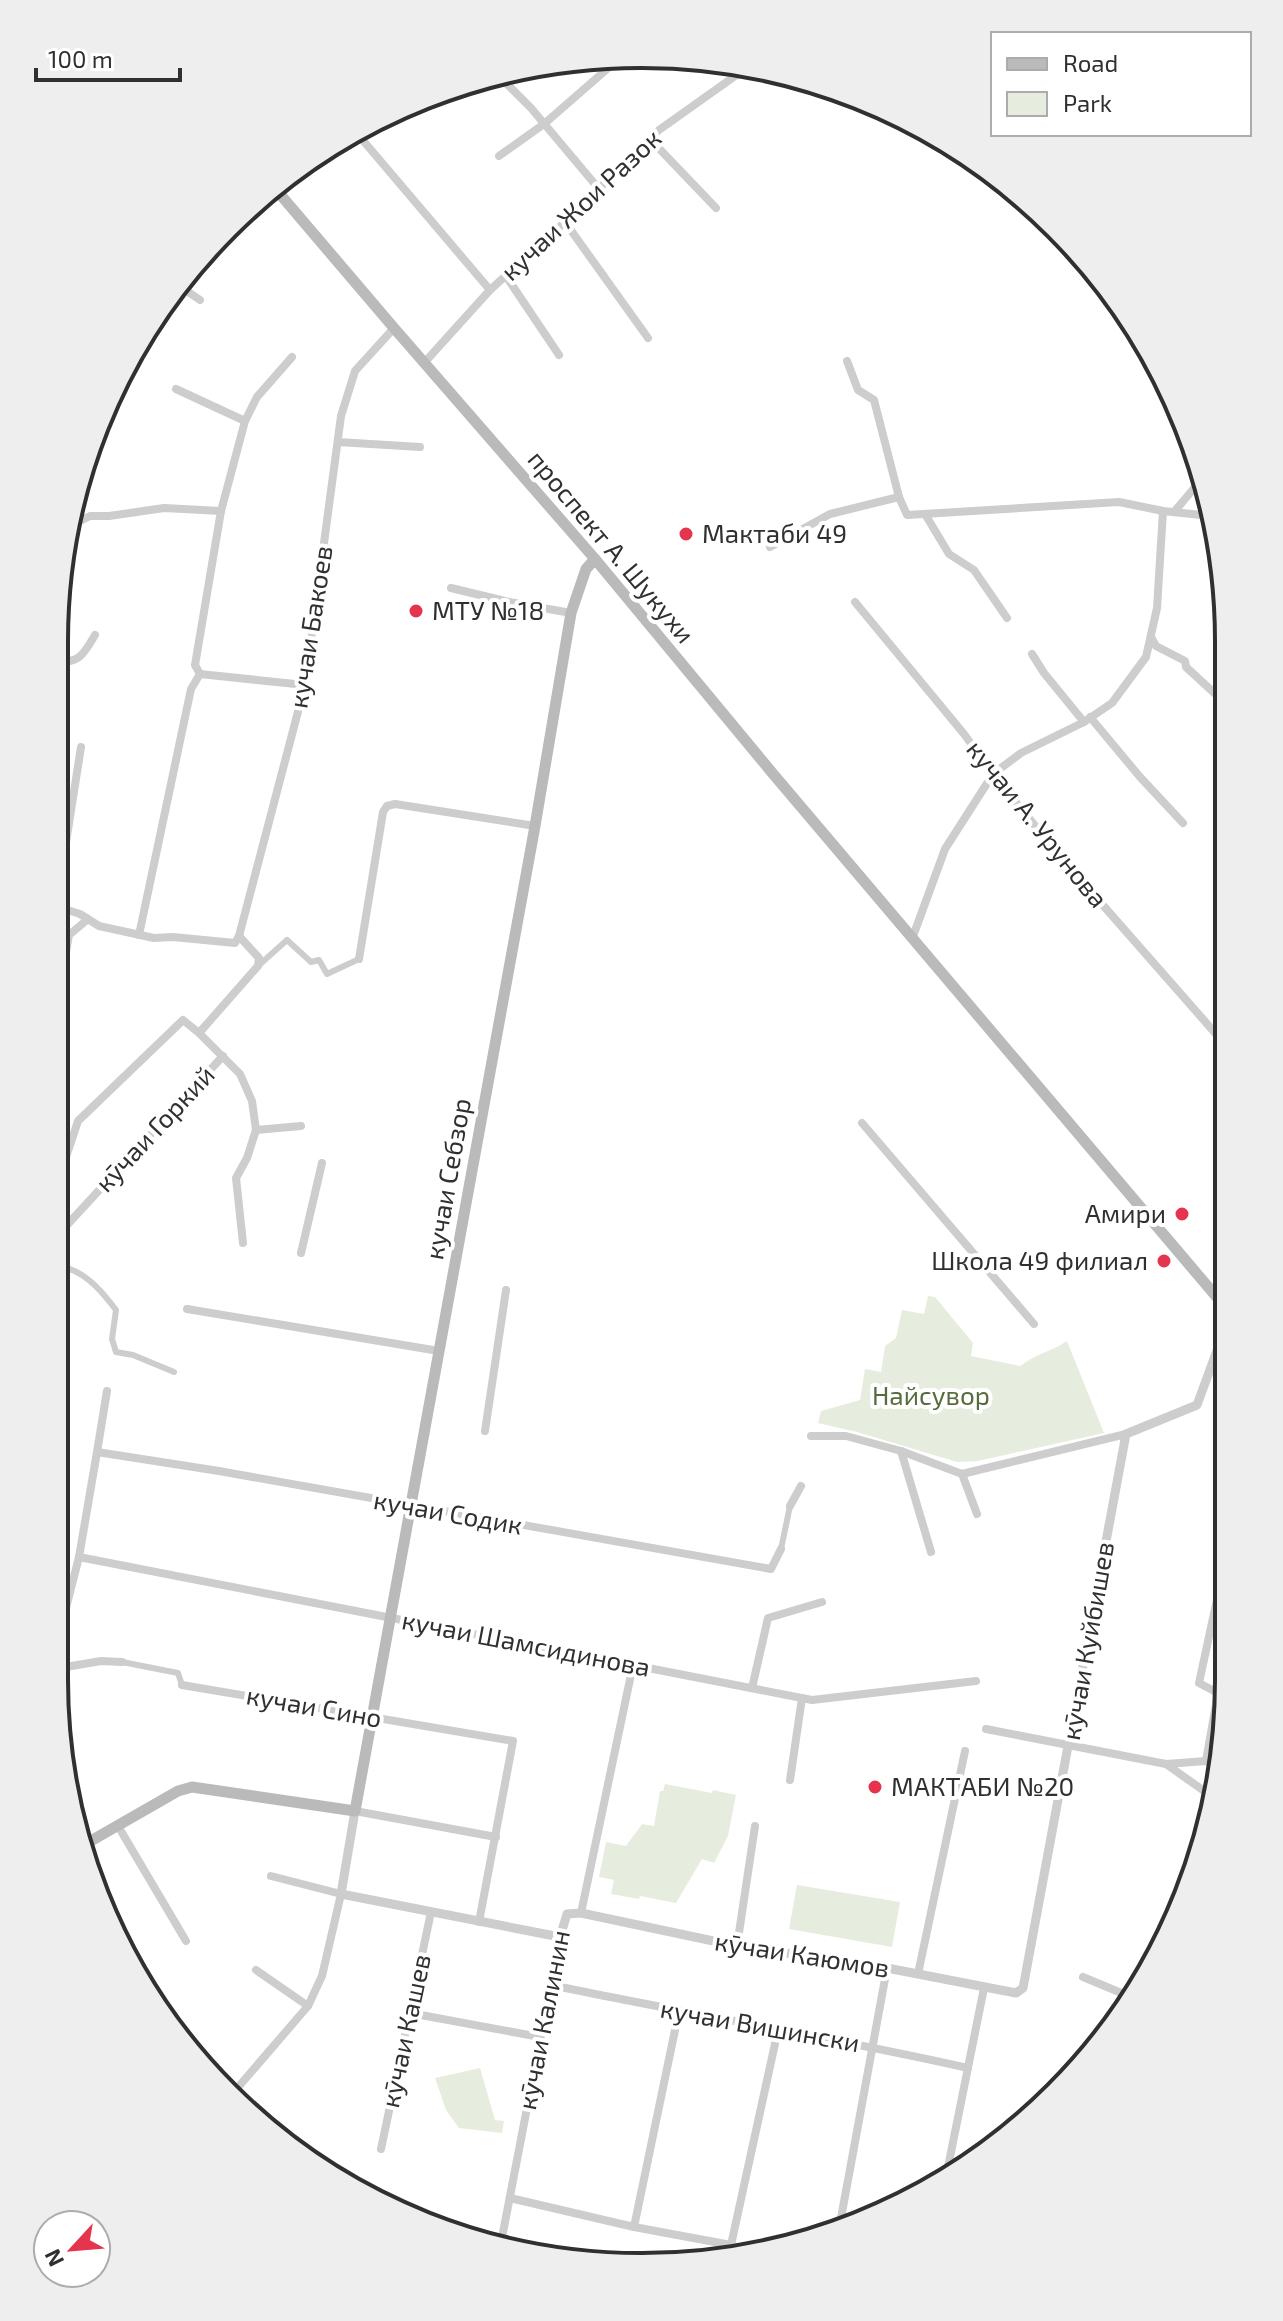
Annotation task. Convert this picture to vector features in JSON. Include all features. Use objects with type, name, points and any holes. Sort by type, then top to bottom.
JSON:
[{"type":"main road","name":"проспект А. Шукухи","points":[[281,196],[595,559],[1215,1295]]},
{"type":"main road","name":"кучаи Себзор","points":[[355,1811],[571,613],[586,569],[595,559]]},
{"type":"main road","points":[[92,1841],[178,1791],[192,1787],[355,1811]]},
{"type":"street","points":[[499,156],[544,124],[607,69]]},
{"type":"street","name":"кучаи Жои Разок","points":[[424,363],[490,290],[659,130],[735,76]]},
{"type":"street","points":[[507,85],[599,189]]},
{"type":"street","points":[[650,139],[716,208]]},
{"type":"street","points":[[363,141],[490,290]]},
{"type":"street","points":[[565,222],[648,338]]},
{"type":"street","points":[[506,276],[559,355]]},
{"type":"street","points":[[187,291],[200,300]]},
{"type":"street","name":"кучаи Бакоев","points":[[239,936],[305,685],[341,416],[355,371],[394,328]]},
{"type":"street","points":[[200,674],[195,665],[221,511],[245,421],[257,397],[292,357]]},
{"type":"street","points":[[847,361],[858,390],[874,400],[899,497],[907,515],[1119,502],[1200,515]]},
{"type":"street","points":[[176,389],[245,421]]},
{"type":"street","points":[[338,442],[420,447]]},
{"type":"street","points":[[1174,512],[1194,489]]},
{"type":"street","points":[[770,547],[830,514],[899,497]]},
{"type":"street","points":[[81,520],[90,516],[164,508],[221,511]]},
{"type":"street","points":[[912,939],[945,849],[993,774],[1021,753],[1087,720],[1112,703],[1146,657],[1157,608],[1163,511]]},
{"type":"street","points":[[925,514],[949,554],[974,570],[1007,618]]},
{"type":"street","points":[[451,588],[571,613]]},
{"type":"street","name":"кучаи А. Урунова","points":[[855,602],[1069,866],[1215,1033]]},
{"type":"street","points":[[68,662],[83,655],[95,635]]},
{"type":"street","points":[[1151,637],[1156,646],[1185,661],[1186,667],[1215,694]]},
{"type":"street","points":[[1032,654],[1044,673],[1183,823]]},
{"type":"street","points":[[200,674],[305,685]]},
{"type":"street","points":[[139,935],[191,689],[200,674]]},
{"type":"street","points":[[68,826],[81,747]]},
{"type":"street","points":[[199,1033],[258,966],[287,940],[311,962],[319,960],[327,974],[359,959],[383,812],[387,806],[395,804],[535,826]]},
{"type":"street","points":[[68,911],[99,926],[154,938],[235,943],[239,936],[259,958],[258,966]]},
{"type":"street","points":[[68,941],[69,935],[88,919]]},
{"type":"street","points":[[68,1151],[78,1121],[183,1020],[240,1074],[252,1101],[256,1130],[247,1158],[236,1178],[243,1243]]},
{"type":"street","name":"кӯчаи Горкий","points":[[68,1224],[223,1056]]},
{"type":"street","points":[[862,1123],[1034,1324]]},
{"type":"street","points":[[256,1130],[301,1126]]},
{"type":"street","points":[[301,1253],[322,1163]]},
{"type":"street","points":[[68,1271],[80,1272],[116,1310],[112,1339],[116,1352],[133,1355],[174,1372]]},
{"type":"street","points":[[485,1431],[506,1290]]},
{"type":"street","points":[[187,1309],[439,1351]]},
{"type":"street","points":[[811,1436],[846,1436],[901,1451],[962,1474],[1126,1434],[1197,1405],[1215,1356]]},
{"type":"street","points":[[68,1600],[79,1557],[107,1391]]},
{"type":"street","name":"кӯчаи Куйбишев","points":[[1023,1988],[1126,1434]]},
{"type":"street","points":[[901,1451],[931,1552]]},
{"type":"street","name":"кучаи Содик","points":[[97,1452],[234,1473],[771,1569],[781,1549],[790,1506],[801,1486]]},
{"type":"street","points":[[962,1474],[977,1514]]},
{"type":"street","name":"кучаи Шамсидинова","points":[[79,1557],[812,1700],[976,1681]]},
{"type":"street","points":[[752,1688],[768,1618],[822,1602]]},
{"type":"street","points":[[1215,1609],[1199,1683],[1215,1691]]},
{"type":"street","points":[[68,1667],[101,1661],[122,1662]]},
{"type":"street","name":"кучаи Сино","points":[[122,1662],[178,1673],[182,1685],[513,1741],[496,1837]]},
{"type":"street","name":"кӯчаи Калинин","points":[[503,2235],[560,1937],[567,1914],[581,1913],[633,1665]]},
{"type":"street","points":[[790,1780],[802,1698]]},
{"type":"street","points":[[986,1729],[1166,1764],[1206,1761],[1214,1715]]},
{"type":"street","points":[[918,1974],[965,1751]]},
{"type":"street","points":[[1166,1764],[1204,1791]]},
{"type":"street","points":[[238,2087],[308,2006],[322,1976],[341,1894],[355,1811],[496,1837],[479,1922]]},
{"type":"street","points":[[118,1826],[186,1941]]},
{"type":"street","points":[[737,1946],[755,1826]]},
{"type":"street","points":[[271,1876],[341,1894],[560,1937]]},
{"type":"street","name":"кӯчаи Кашев","points":[[381,2149],[431,1912]]},
{"type":"street","name":"кӯчаи Каюмов","points":[[581,1913],[737,1946],[887,1968],[984,1988],[1016,1993],[1023,1988]]},
{"type":"street","points":[[841,2217],[887,1968]]},
{"type":"street","points":[[256,1970],[308,2006]]},
{"type":"street","points":[[1083,1977],[1121,1993]]},
{"type":"street","name":"кучаи Вишински","points":[[551,1985],[968,2068]]},
{"type":"street","points":[[949,2163],[984,1988]]},
{"type":"street","points":[[634,2227],[679,2011]]},
{"type":"street","points":[[410,2013],[540,2037]]},
{"type":"street","points":[[510,2198],[634,2227],[731,2245],[778,2030]]},
{"type":"green space","name":"Найсувор","points":[[928,1296],[935,1297],[973,1343],[971,1356],[1020,1366],[1067,1341],[1104,1433],[978,1461],[957,1462],[818,1423],[821,1411],[860,1400],[865,1369],[881,1372],[885,1346],[896,1338],[902,1310],[924,1314]]},
{"type":"green space","points":[[665,1784],[736,1795],[728,1836],[714,1863],[702,1859],[676,1903],[611,1894],[614,1880],[599,1877],[606,1842],[626,1846],[642,1824],[654,1826],[660,1791],[663,1791]]},
{"type":"green space","points":[[797,1885],[900,1902],[892,1947],[789,1929]]},
{"type":"green space","points":[[480,2068],[495,2120],[504,2121],[502,2133],[459,2128],[446,2110],[435,2078]]},
{"type":"place","name":"Мактаби 49","points":[[686,534]]},
{"type":"place","name":"МТУ №18","points":[[416,611]]},
{"type":"place","name":"Амири","points":[[1182,1214]]},
{"type":"place","name":"Школа 49 филиал","points":[[1164,1261]]},
{"type":"place","name":"МАКТАБИ №20","points":[[875,1787]]}]
